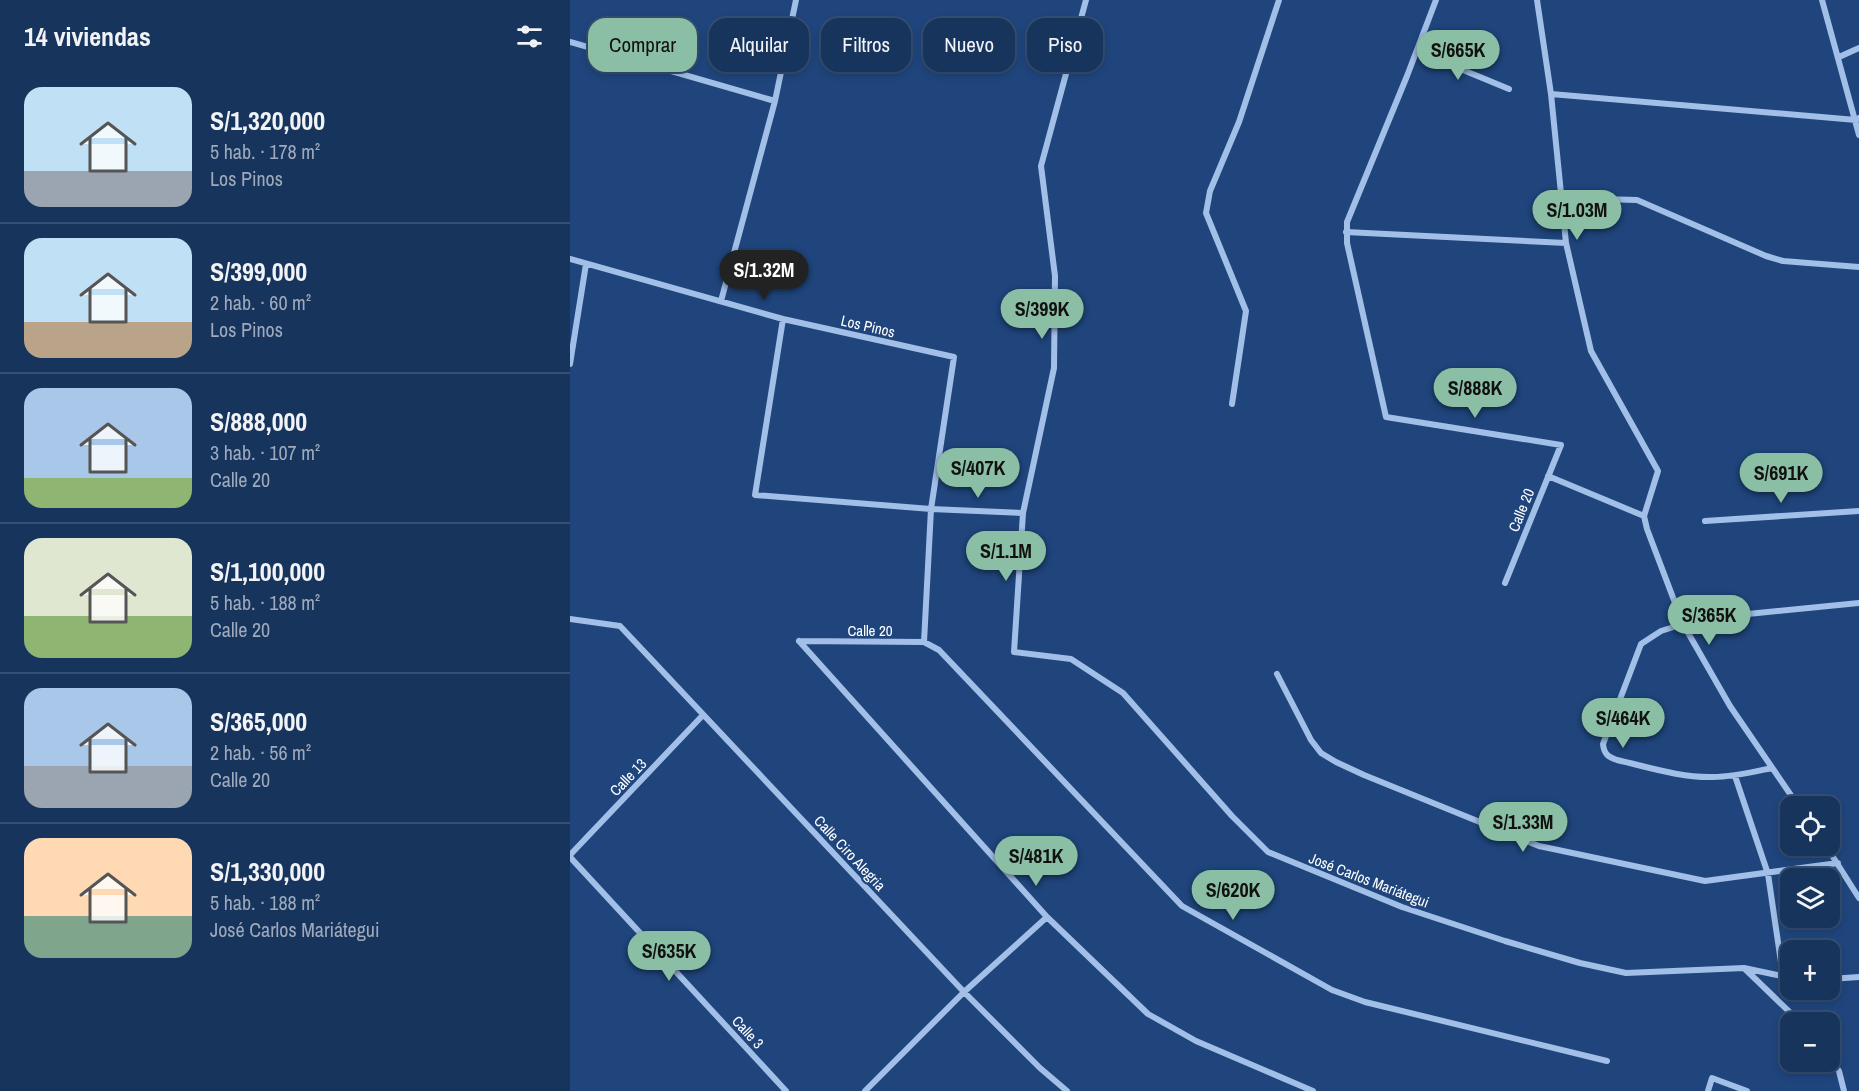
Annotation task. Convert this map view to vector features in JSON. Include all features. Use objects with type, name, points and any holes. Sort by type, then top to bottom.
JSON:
[{"type":"street","points":[[721,302],[775,101],[796,0]]},
{"type":"street","points":[[783,319],[755,495],[931,509],[1023,513],[1054,368],[1055,276],[1041,166],[1086,0]]},
{"type":"street","points":[[1232,404],[1246,311],[1206,213],[1210,191],[1239,122],[1279,0]]},
{"type":"street","points":[[1436,0],[1347,222],[1346,232],[1566,243]]},
{"type":"street","points":[[1537,0],[1551,94],[1566,243],[1591,351],[1658,471],[1644,516],[1647,529],[1683,624],[1730,706],[1791,796]]},
{"type":"street","points":[[1822,0],[1857,119],[1859,135]]},
{"type":"street","points":[[570,42],[775,101]]},
{"type":"street","points":[[1839,57],[1859,48]]},
{"type":"street","points":[[1417,51],[1509,89]]},
{"type":"street","points":[[1551,94],[1857,119]]},
{"type":"street","points":[[1560,198],[1637,200],[1774,259],[1859,267]]},
{"type":"street","name":"Calle 20","points":[[1346,232],[1386,417],[1561,445],[1504,583]]},
{"type":"street","name":"Los Pinos","points":[[570,259],[783,319],[954,357],[931,509]]},
{"type":"street","points":[[570,364],[586,264]]},
{"type":"street","points":[[1548,476],[1644,516]]},
{"type":"street","points":[[924,642],[931,509]]},
{"type":"street","points":[[1705,522],[1859,511]]},
{"type":"street","name":"José Carlos Mariátegui","points":[[1023,513],[1014,652],[1071,659],[1123,693],[1232,816],[1268,852],[1402,907],[1580,963],[1626,973],[1744,968],[1780,976]]},
{"type":"street","points":[[1728,616],[1859,603]]},
{"type":"street","name":"Calle Ciro Alegria","points":[[570,619],[620,626],[964,992],[1040,1068],[1067,1091]]},
{"type":"street","points":[[1683,624],[1661,631],[1641,644],[1603,744],[1604,751],[1608,757],[1617,760],[1684,775],[1736,776],[1772,768]]},
{"type":"street","name":"Calle 20","points":[[1047,917],[799,641],[924,642],[939,650],[1182,906],[1332,990],[1365,1002],[1607,1061]]},
{"type":"street","points":[[1277,674],[1311,740],[1321,753],[1364,775],[1539,846],[1705,881],[1838,863]]},
{"type":"street","name":"Calle 13","points":[[570,856],[703,715]]},
{"type":"street","points":[[1736,776],[1768,874],[1780,940]]},
{"type":"street","name":"Calle 3","points":[[570,856],[786,1091]]},
{"type":"street","points":[[1833,856],[1859,898]]},
{"type":"street","points":[[865,1091],[964,992],[1047,917],[1148,1014],[1196,1041],[1314,1091]]},
{"type":"street","points":[[1744,968],[1790,1012]]},
{"type":"street","points":[[1840,979],[1859,978]]},
{"type":"street","points":[[1839,1072],[1844,1091]]},
{"type":"street","points":[[1708,1091],[1712,1078],[1747,1091]]}]
